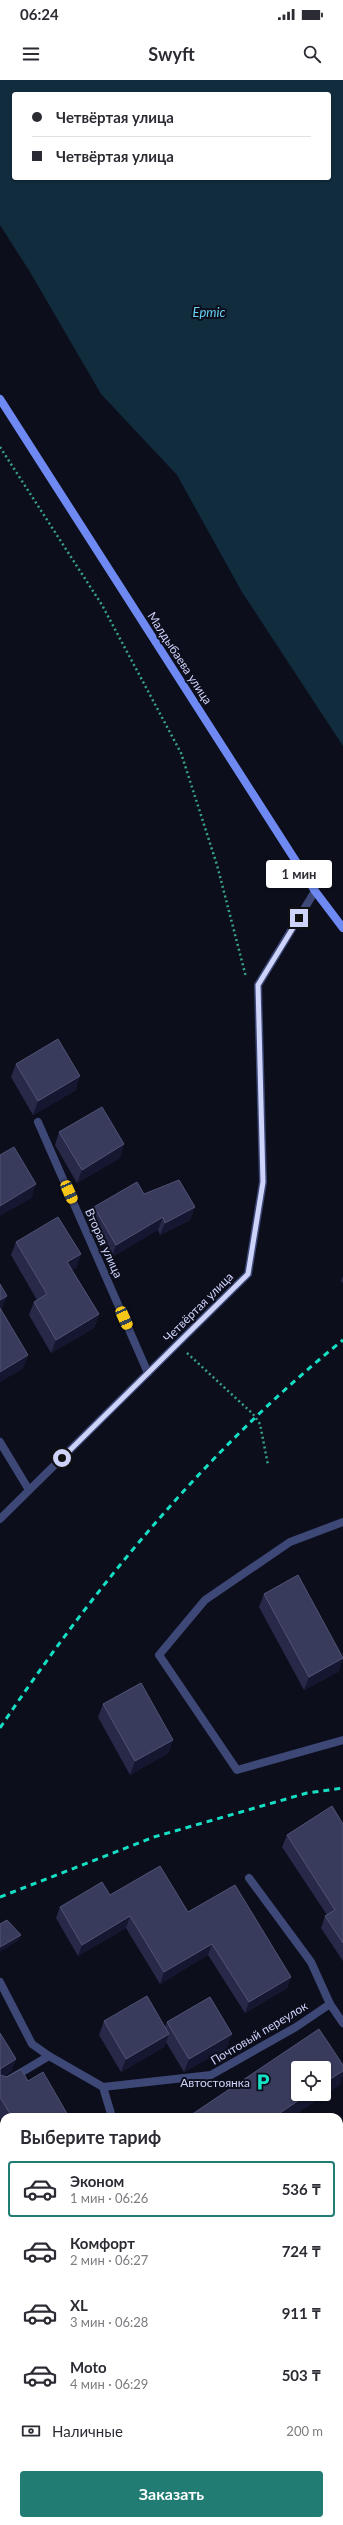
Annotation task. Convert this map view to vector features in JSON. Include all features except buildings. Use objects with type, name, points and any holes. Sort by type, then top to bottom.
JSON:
[{"type":"main road","name":"Малдыбаева улица","points":[[0,399],[316,891],[343,928]]},
{"type":"street","name":"Четвёртая улица","points":[[0,1520],[248,1274],[263,1182],[258,985],[316,891]]},
{"type":"street","name":"Вторая улица","points":[[38,1122],[148,1373]]},
{"type":"street","points":[[0,1442],[30,1490]]},
{"type":"street","points":[[343,1522],[290,1542],[205,1600],[160,1655],[237,1770],[343,1740]]},
{"type":"street","points":[[249,1878],[311,1962],[330,2004],[343,2023]]},
{"type":"street","points":[[0,1982],[32,2044],[49,2056],[103,2087],[111,2113]]},
{"type":"street","name":"Почтовый переулок","points":[[103,2087],[211,2075],[296,2026],[330,2004]]},
{"type":"street","points":[[0,2085],[49,2056]]},
{"type":"path","points":[[0,447],[102,605],[181,753],[217,865],[246,977],[258,1006]]},
{"type":"path","points":[[178,1345],[254,1414],[260,1424],[268,1465]]},
{"type":"water","name":"Ертіс","points":[[0,80],[343,80],[343,746],[242,592],[177,475],[101,394],[30,272],[0,225]]},
{"type":"railway","points":[[0,1728],[75,1622],[157,1521],[200,1473],[246,1426],[293,1382],[343,1340]]},
{"type":"railway","points":[[0,1897],[154,1837],[307,1793],[343,1788]]},
{"type":"place","name":"Автостоянка","points":[[263,2082]]},
{"type":"route","points":[[62,1458],[248,1274],[263,1182],[258,985],[299,918]]}]
